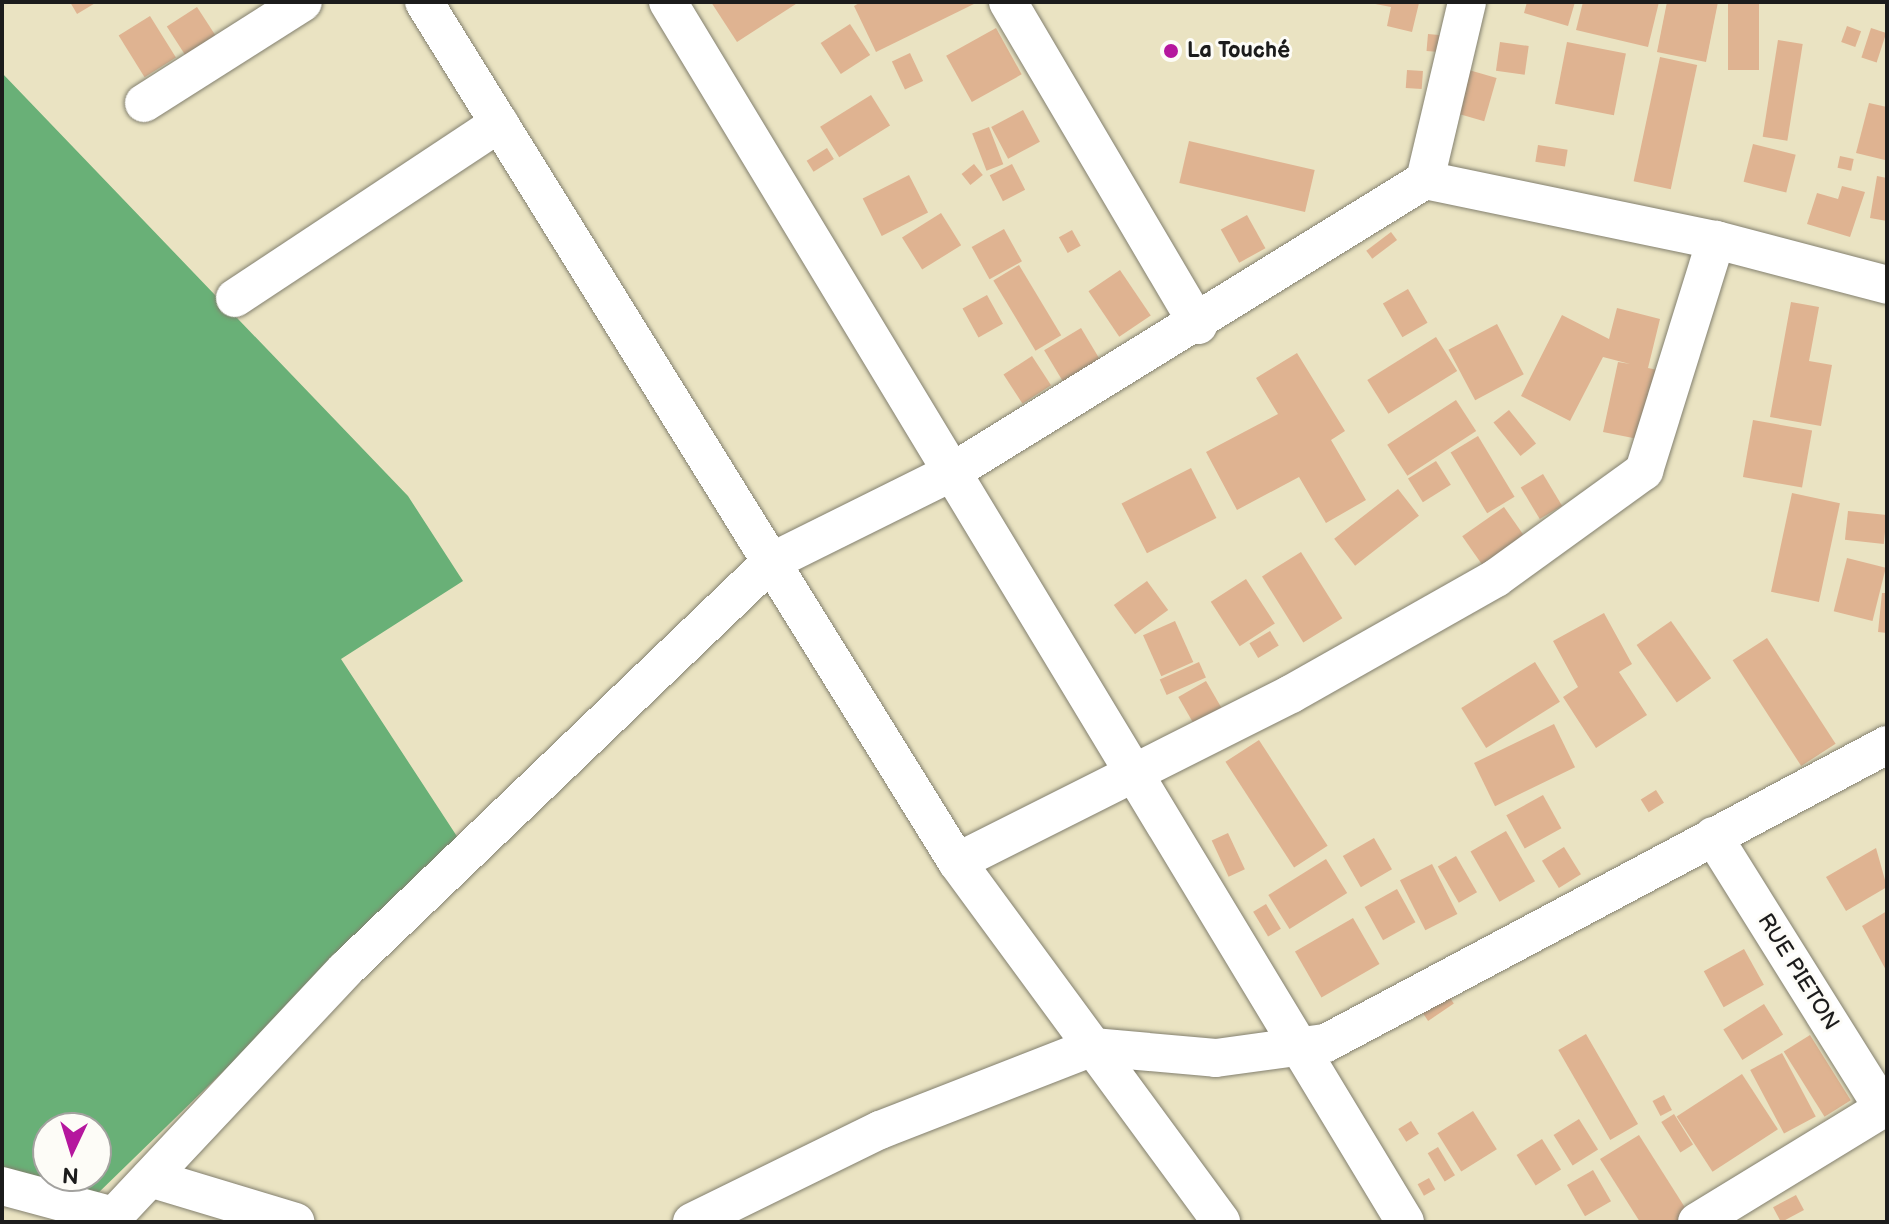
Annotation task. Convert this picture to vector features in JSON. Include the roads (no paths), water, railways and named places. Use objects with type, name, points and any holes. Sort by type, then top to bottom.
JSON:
[{"type":"street","points":[[144,103],[303,2]]},
{"type":"street","points":[[668,2],[1405,1222]]},
{"type":"street","points":[[1008,2],[1198,325]]},
{"type":"street","points":[[2,1186],[114,1216],[346,969],[771,562],[952,472],[1198,325],[1425,180],[1467,2]]},
{"type":"street","points":[[436,6],[499,123],[957,862],[1221,1222]]},
{"type":"street","points":[[235,298],[499,123]]},
{"type":"street","points":[[1425,180],[1716,240],[1887,285]]},
{"type":"street","points":[[957,862],[1135,774],[1514,567],[1644,471],[1716,240]]},
{"type":"street","points":[[692,1222],[880,1130],[1093,1047],[1216,1058],[1302,1050],[1887,745]]},
{"type":"street","name":"RUE PIETON","points":[[1713,836],[1885,1107]]},
{"type":"street","points":[[1697,1222],[1885,1107]]},
{"type":"street","points":[[150,1178],[296,1222]]},
{"type":"place","name":"La Touché","points":[[1171,51]]}]
